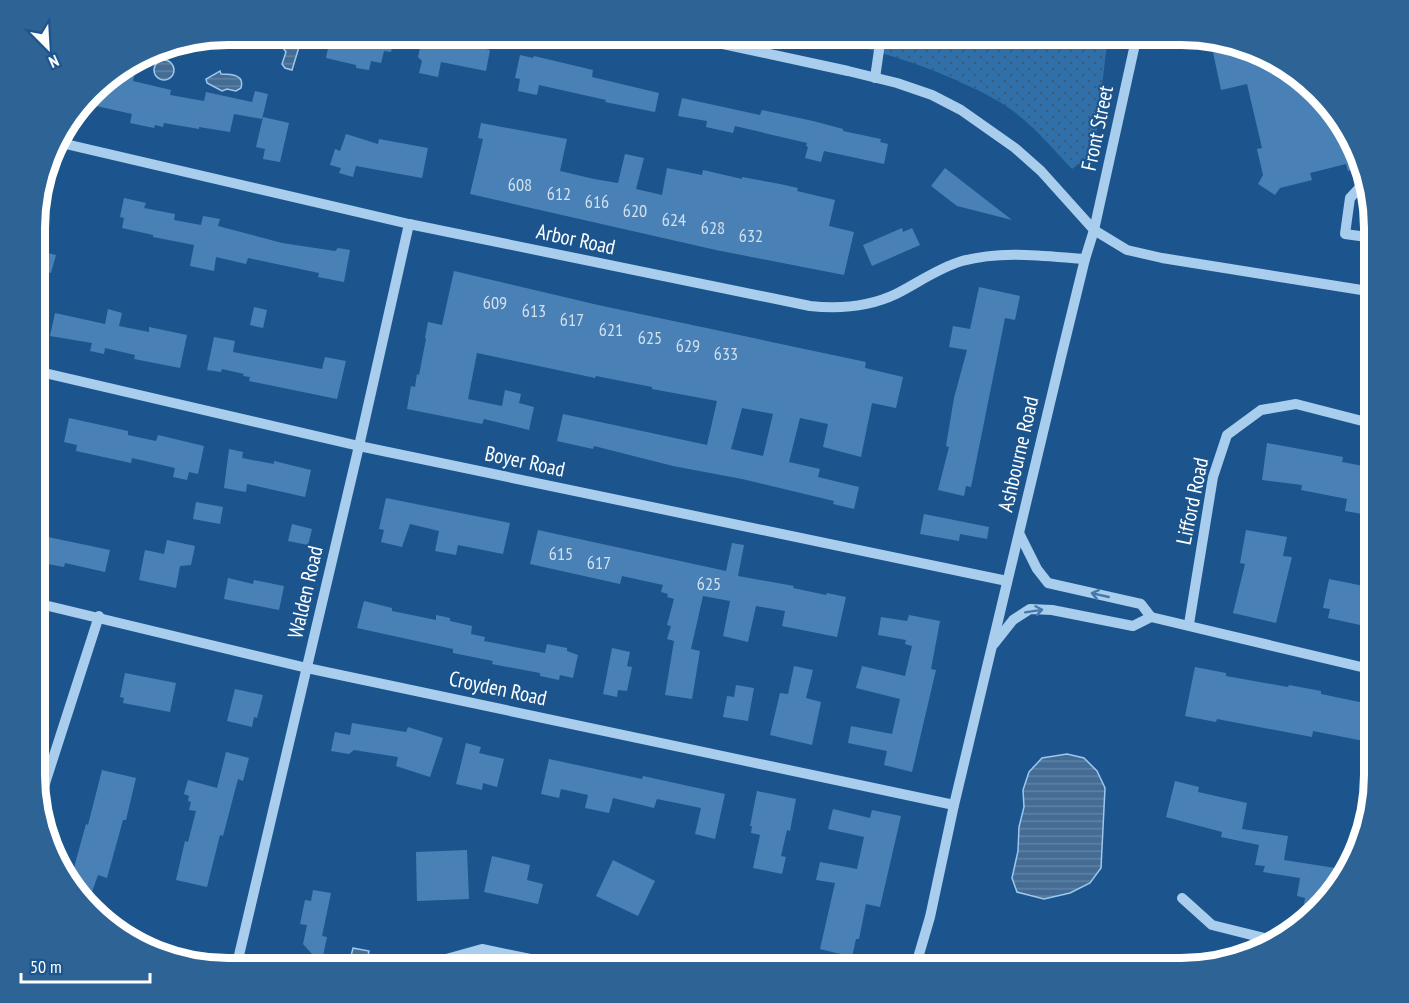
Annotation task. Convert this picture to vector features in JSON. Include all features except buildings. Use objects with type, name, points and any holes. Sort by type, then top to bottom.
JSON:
[{"type":"street","points":[[726,45],[897,83],[961,110],[1015,148],[1041,171],[1094,230],[1126,250],[1162,258],[1364,290]]},
{"type":"street","points":[[875,78],[880,45]]},
{"type":"street","name":"Front Street","points":[[1094,230],[1135,45]]},
{"type":"street","name":"Arbor Road","points":[[65,144],[409,224],[777,301],[832,308],[881,300],[945,267],[977,257],[1011,253],[1085,259]]},
{"type":"street","points":[[1359,188],[1350,198],[1345,234],[1364,237]]},
{"type":"street","name":"Walden Road","points":[[238,958],[409,224]]},
{"type":"street","name":"Ashbourne Road","points":[[918,958],[930,917],[991,647],[1094,230]]},
{"type":"street","name":"Boyer Road","points":[[45,373],[359,446],[1007,581]]},
{"type":"street","name":"Lifford Road","points":[[1189,624],[1213,477],[1227,435],[1261,410],[1296,404],[1364,421]]},
{"type":"street","points":[[1020,535],[1037,569],[1048,583],[1142,604],[1151,617]]},
{"type":"street","name":"Croyden Road","points":[[45,605],[99,616],[307,668],[954,805]]},
{"type":"street","points":[[991,647],[1013,620],[1030,609],[1052,610],[1133,626],[1151,617],[1189,624],[1364,668]]},
{"type":"street","points":[[45,783],[99,616]]},
{"type":"street","points":[[1182,898],[1212,925],[1264,938]]},
{"type":"street","points":[[921,958],[922,945]]},
{"type":"street","points":[[447,958],[482,949],[526,958]]},
{"type":"shaded area","points":[[852,45],[1107,45],[1094,154],[1072,169],[1044,138],[1004,104],[933,70]]},
{"type":"shaded area","points":[[284,46],[299,47],[292,70],[285,68],[282,64],[286,52]]},
{"type":"shaded area","points":[[164,60],[171,63],[174,70],[171,77],[164,80],[157,77],[154,70],[157,63]]},
{"type":"shaded area","points":[[220,71],[221,74],[239,78],[241,88],[236,91],[227,89],[222,91],[207,83],[206,79]]},
{"type":"shaded area","points":[[1067,754],[1084,758],[1097,771],[1105,788],[1101,868],[1090,883],[1070,893],[1044,899],[1017,892],[1012,878],[1024,807],[1023,790],[1029,772],[1042,758]]},
{"type":"shaded area","points":[[353,948],[369,951],[367,958],[350,958]]}]
